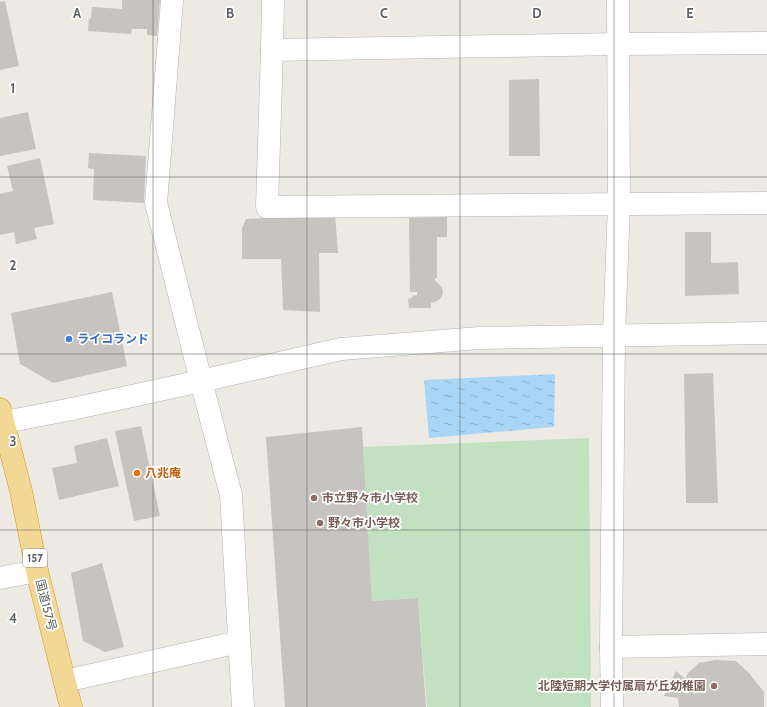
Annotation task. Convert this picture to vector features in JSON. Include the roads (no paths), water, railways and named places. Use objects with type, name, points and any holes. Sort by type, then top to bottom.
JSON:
[{"type":"highway","name":"国道157号","points":[[1,418],[21,491],[37,571],[71,707]]},
{"type":"street","points":[[172,0],[156,203],[201,381],[232,495],[242,707]]},
{"type":"street","points":[[272,0],[272,50],[267,207],[767,203]]},
{"type":"street","points":[[612,707],[611,647],[614,335],[619,204],[618,0]]},
{"type":"street","points":[[272,50],[767,43]]},
{"type":"street","points":[[1,418],[72,409],[340,349],[480,338],[767,333]]},
{"type":"street","points":[[0,578],[37,571]]},
{"type":"street","points":[[65,681],[239,642]]},
{"type":"street","points":[[611,647],[767,644]]},
{"type":"water","points":[[555,374],[554,427],[429,438],[424,380]]},
{"type":"place","name":"ライコランド","points":[[69,339]]},
{"type":"place","name":"八兆庵","points":[[137,473]]},
{"type":"place","name":"市立野々市小学校","points":[[314,498]]},
{"type":"place","name":"野々市小学校","points":[[320,523]]},
{"type":"place","name":"北陸短期大学付属扇が丘幼稚園","points":[[714,686]]}]
